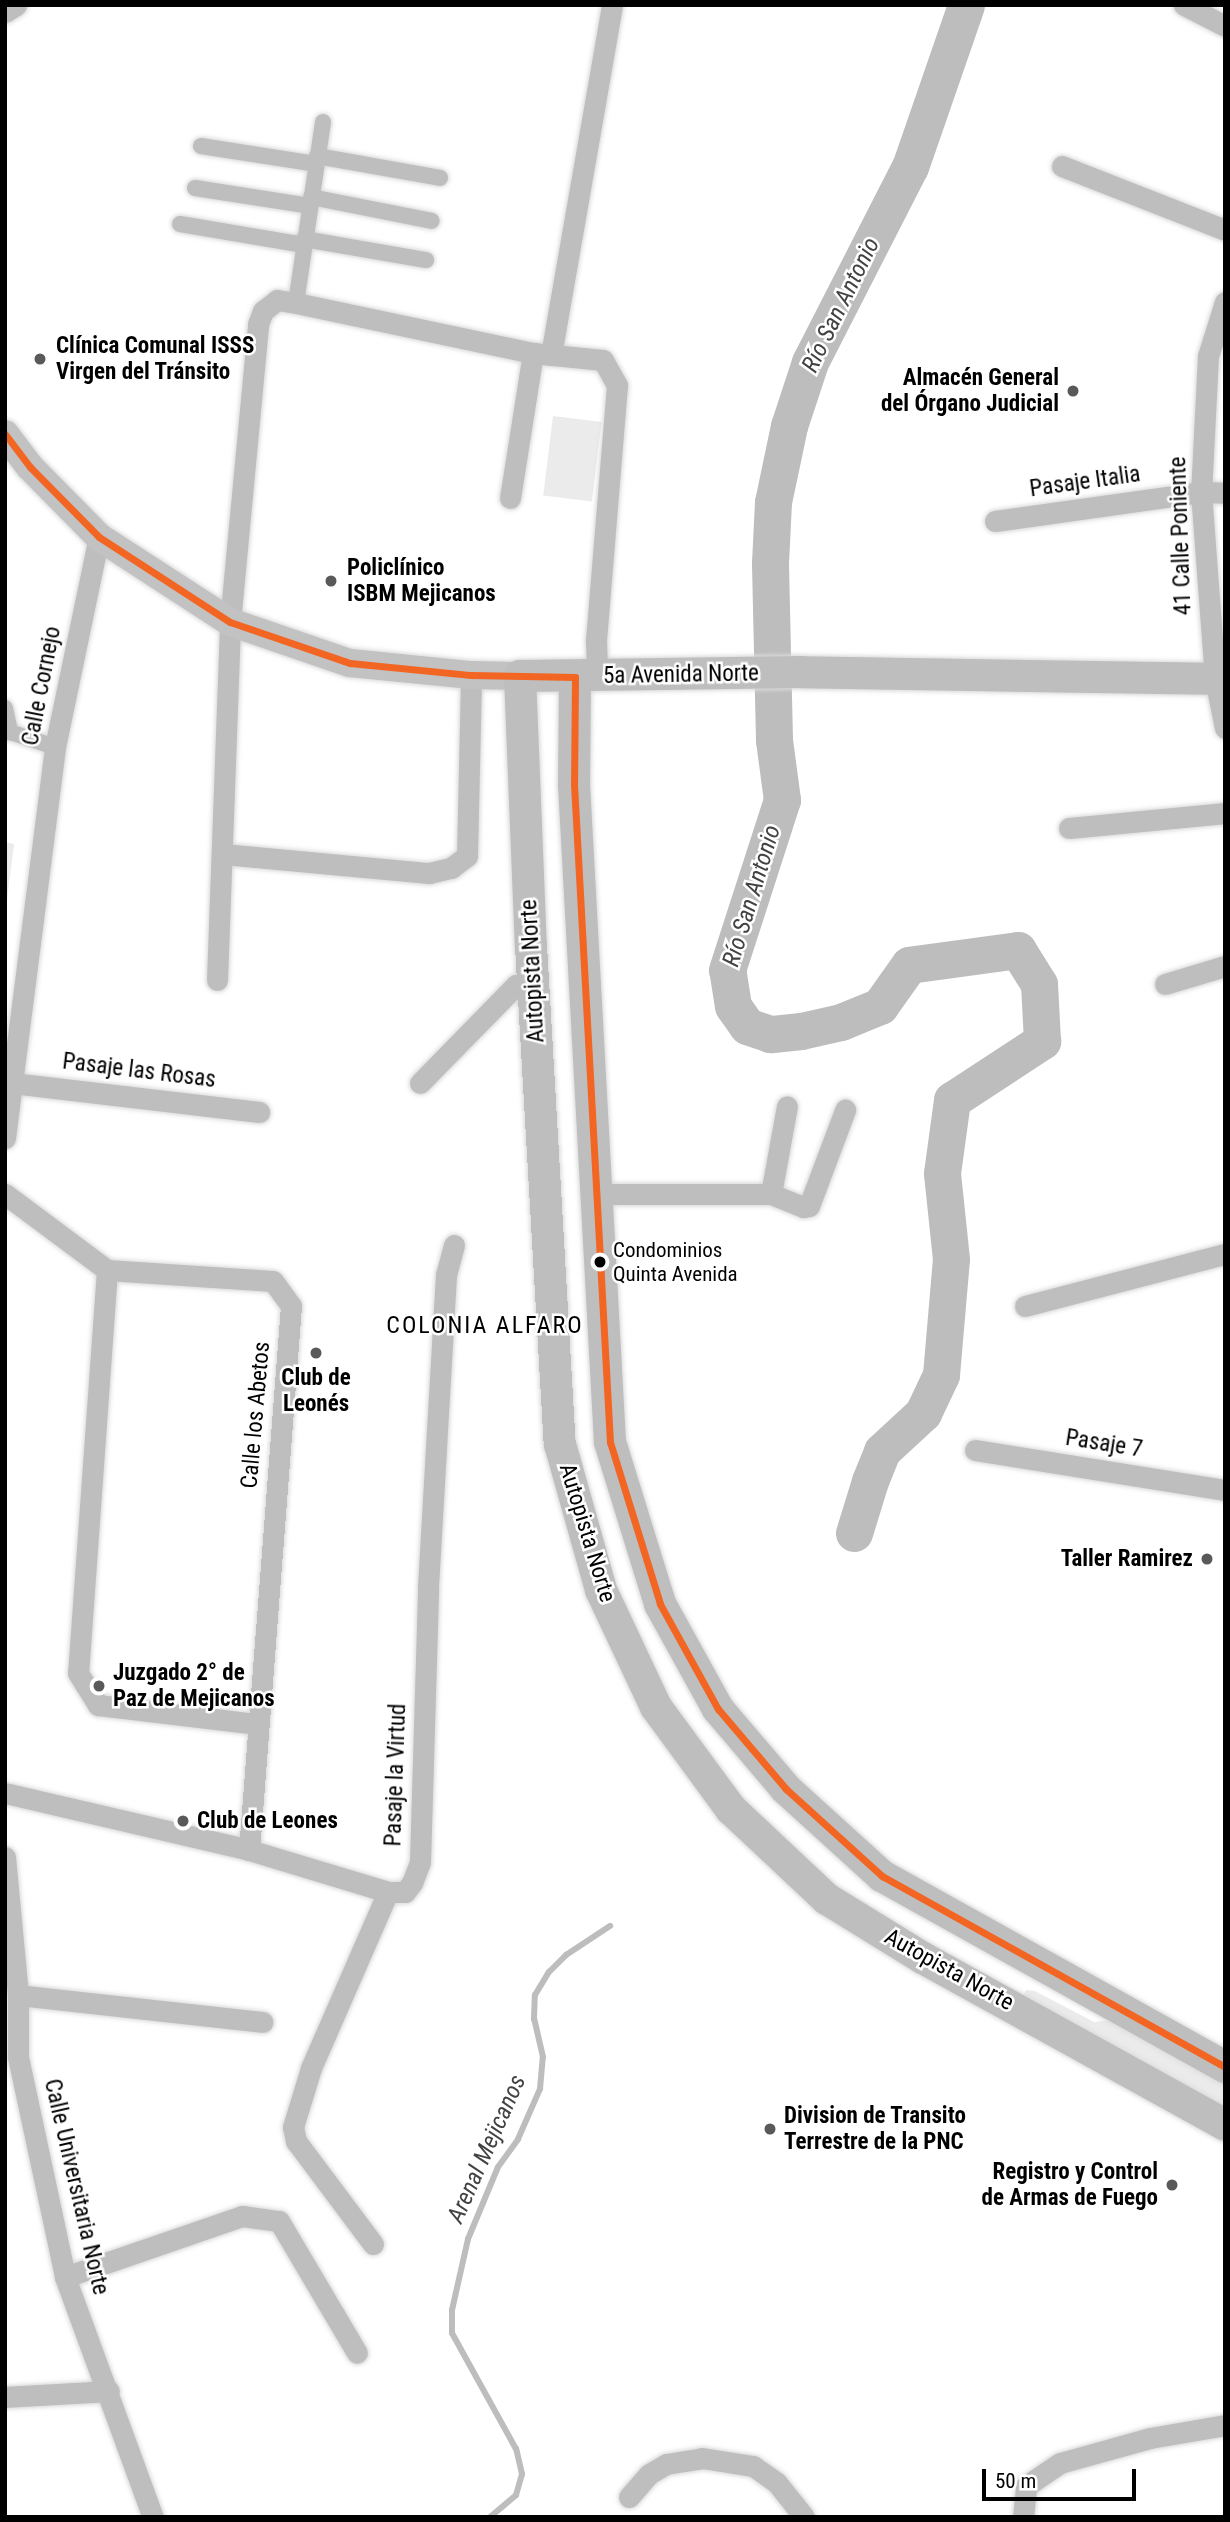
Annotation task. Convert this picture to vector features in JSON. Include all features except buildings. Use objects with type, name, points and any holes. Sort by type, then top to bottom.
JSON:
[{"type":"main road","name":"5a Avenida Norte","points":[[5,434],[30,467],[99,537],[230,622],[350,663],[471,675],[520,676],[802,672],[1220,679]]},
{"type":"main road","name":"Autopista Norte","points":[[520,676],[533,985],[559,1444],[601,1591],[656,1707],[731,1809],[827,1899],[933,1962],[1225,2125]]},
{"type":"main road","points":[[586,676],[574,784],[610,1442],[660,1604],[718,1709],[786,1789],[881,1876],[1225,2067]]},
{"type":"main road","points":[[933,1962],[955,1966],[964,1962],[968,1955],[968,1937],[956,1917]]},
{"type":"main road","points":[[1023,2011],[1010,1993],[1013,1982],[1024,1978],[1088,2009],[1107,2011],[1114,2006]]},
{"type":"street","points":[[5,12],[16,5]]},
{"type":"street","points":[[510,498],[542,354],[612,5]]},
{"type":"street","points":[[1184,5],[1225,26]]},
{"type":"street","points":[[296,303],[323,122]]},
{"type":"street","points":[[201,146],[440,178]]},
{"type":"street","points":[[1062,166],[1225,230]]},
{"type":"street","points":[[195,188],[432,221]]},
{"type":"street","points":[[180,224],[426,260]]},
{"type":"street","points":[[217,981],[230,622],[258,324],[263,311],[277,300],[542,354],[603,360],[617,385],[596,640],[586,676]]},
{"type":"street","name":"41 Calle Poniente","points":[[1225,302],[1201,492],[1225,728]]},
{"type":"street","name":"Pasaje Italia","points":[[995,521],[1201,492],[1225,493]]},
{"type":"street","name":"Calle Cornejo","points":[[5,1139],[55,747],[99,537]]},
{"type":"street","points":[[223,854],[429,873],[451,868],[467,856],[471,675]]},
{"type":"street","points":[[5,708],[10,732],[55,747]]},
{"type":"street","points":[[1069,828],[1225,813]]},
{"type":"street","points":[[1165,984],[1225,966]]},
{"type":"street","points":[[420,1083],[516,985],[533,985]]},
{"type":"street","name":"Pasaje las Rosas","points":[[12,1083],[259,1112]]},
{"type":"street","points":[[771,1194],[787,1106]]},
{"type":"street","points":[[596,1194],[771,1194],[803,1207],[809,1206],[845,1110]]},
{"type":"street","points":[[5,1194],[107,1270],[78,1673],[98,1705],[257,1724]]},
{"type":"street","name":"Pasaje la Virtud","points":[[388,1892],[405,1892],[412,1883],[420,1862],[428,1587],[446,1275],[454,1245]]},
{"type":"street","points":[[1025,1306],[1225,1254]]},
{"type":"street","name":"Calle los Abetos","points":[[107,1270],[273,1281],[291,1306],[248,1850]]},
{"type":"street","name":"Pasaje 7","points":[[975,1450],[1225,1489]]},
{"type":"street","points":[[5,1793],[248,1850],[388,1892],[311,2068],[293,2127],[296,2141],[373,2244]]},
{"type":"street","name":"Calle Universitaria Norte","points":[[5,1857],[18,1995],[18,2057],[65,2277],[153,2517]]},
{"type":"street","points":[[18,1995],[263,2022]]},
{"type":"street","points":[[65,2277],[242,2216],[279,2221],[357,2354]]},
{"type":"street","points":[[5,2397],[108,2391]]},
{"type":"street","points":[[1023,2517],[1026,2486],[1060,2463],[1150,2438],[1225,2425]]},
{"type":"street","points":[[629,2497],[649,2474],[666,2464],[702,2458],[752,2466],[777,2483],[804,2517]]},
{"type":"shaded area","points":[[553,416],[602,422],[592,501],[543,495]]},
{"type":"shaded area","points":[[5,842],[14,844],[5,916]]},
{"type":"shaded area","points":[[1026,1990],[1035,1991],[1094,2022],[1109,2020],[1225,2082],[1225,2113],[1023,1996]]},
{"type":"waterway","name":"Río San Antonio","points":[[854,1533],[882,1451],[923,1413],[941,1375],[951,1259],[942,1173],[952,1100],[1042,1041],[1039,984],[1018,950],[909,965],[880,1006],[841,1022],[801,1031],[770,1034],[747,1026],[733,1006],[727,970],[782,800],[774,740],[770,563],[773,502],[789,426],[810,362],[910,167],[966,5]]},
{"type":"waterway","name":"Arenal Mejicanos","points":[[490,2517],[516,2495],[522,2474],[516,2449],[452,2333],[452,2310],[468,2239],[498,2167],[518,2139],[540,2089],[543,2057],[534,2019],[535,1995],[549,1972],[566,1955],[610,1926]]},
{"type":"transit line","points":[[5,434],[30,467],[99,537],[230,622],[350,663],[471,675],[575,677],[574,784],[610,1442],[660,1604],[718,1709],[786,1789],[882,1876],[1225,2067]]},
{"type":"place","name":"Clínica Comunal ISSS Virgen del Tránsito","points":[[40,359]]},
{"type":"place","name":"Almacén General del Órgano Judicial","points":[[1073,391]]},
{"type":"place","name":"Policlínico ISBM Mejicanos","points":[[331,581]]},
{"type":"place","name":"Condominios Quinta Avenida","points":[[600,1262]]},
{"type":"place","name":"Club de Leonés","points":[[316,1353]]},
{"type":"place","name":"Taller Ramirez","points":[[1207,1559]]},
{"type":"place","name":"Juzgado 2° de Paz de Mejicanos","points":[[99,1686]]},
{"type":"place","name":"Club de Leones","points":[[183,1821]]},
{"type":"place","name":"Division de Transito Terrestre de la PNC","points":[[770,2129]]},
{"type":"place","name":"Registro y Control de Armas de Fuego","points":[[1172,2185]]},
{"type":"district","name":"COLONIA ALFARO","points":[[485,1326]]}]
